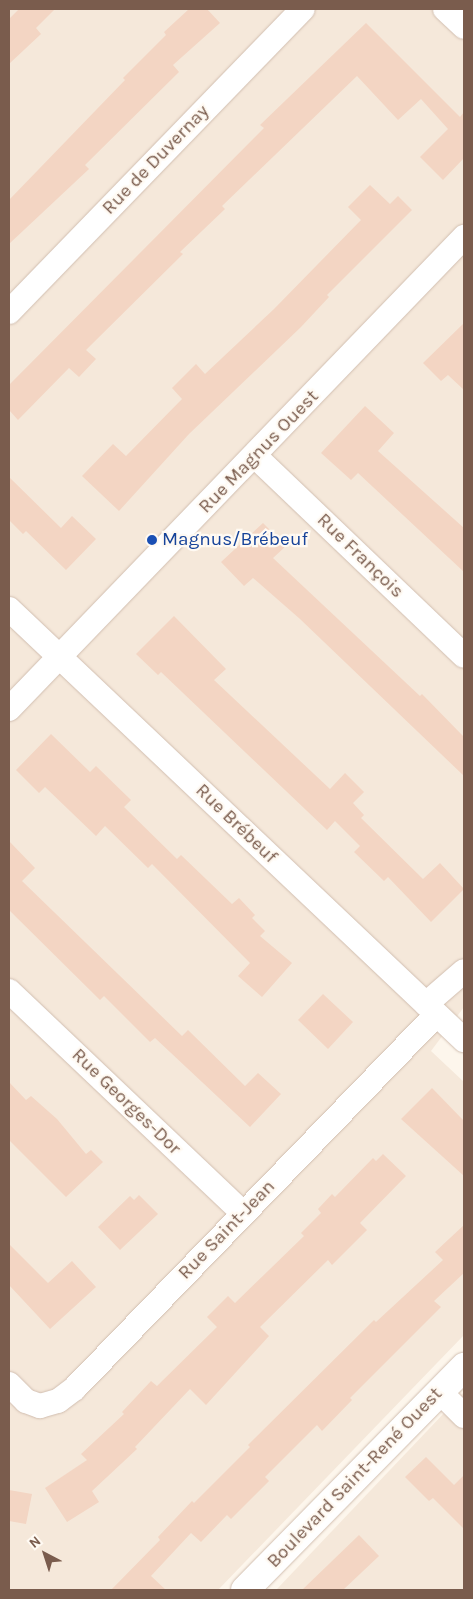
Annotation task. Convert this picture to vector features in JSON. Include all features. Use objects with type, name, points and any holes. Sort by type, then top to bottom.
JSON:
[{"type":"street","name":"Rue de Duvernay","points":[[9,312],[303,9]]},
{"type":"street","points":[[445,9],[464,27]]},
{"type":"street","name":"Rue Magnus Ouest","points":[[9,709],[255,456],[464,237]]},
{"type":"street","name":"Rue François","points":[[255,456],[464,656]]},
{"type":"street","name":"Rue Brébeuf","points":[[9,609],[464,1040]]},
{"type":"street","points":[[431,1010],[464,971]]},
{"type":"street","name":"Rue Georges-Dor","points":[[9,991],[243,1214]]},
{"type":"street","name":"Rue Saint-Jean","points":[[9,1384],[26,1402],[40,1406],[58,1401],[75,1388],[243,1214],[431,1010]]},
{"type":"street","name":"Boulevard Saint-René Ouest","points":[[246,1590],[464,1367]]},
{"type":"street","points":[[440,1392],[464,1416]]},
{"type":"shaded area","points":[[9,9],[464,9],[464,1007],[431,1051],[464,1082],[464,1335],[218,1590],[9,1590]]},
{"type":"shaded area","points":[[464,1392],[464,1590],[277,1589]]},
{"type":"building","points":[[19,9],[55,9],[36,28],[41,34],[9,64],[9,19]]},
{"type":"building","points":[[189,9],[207,9],[220,23],[173,65],[179,72],[85,165],[89,169],[9,244],[9,200],[125,80],[123,78],[166,35],[164,32]]},
{"type":"building","points":[[366,23],[460,117],[464,112],[464,158],[443,180],[420,157],[448,129],[421,99],[398,120],[357,76],[222,206],[225,209],[180,252],[183,254],[86,350],[96,359],[79,377],[69,368],[18,420],[9,410],[9,385],[264,128],[260,125]]},
{"type":"building","points":[[370,185],[390,204],[398,196],[412,210],[327,295],[329,297],[301,327],[189,434],[119,511],[82,476],[113,444],[126,456],[182,399],[172,388],[196,364],[205,374],[274,309],[361,220],[348,207]]},
{"type":"building","points":[[464,323],[464,390],[448,375],[441,381],[423,363]]},
{"type":"building","points":[[365,406],[394,433],[378,451],[464,528],[464,572],[358,473],[351,480],[321,453]]},
{"type":"building","points":[[9,477],[61,528],[72,516],[96,539],[66,570],[26,531],[23,534],[9,520]]},
{"type":"building","points":[[263,523],[286,546],[273,558],[420,696],[422,694],[464,737],[464,776],[300,619],[253,578],[244,586],[221,562]]},
{"type":"building","points":[[174,616],[226,669],[214,680],[330,789],[345,773],[364,792],[353,803],[364,815],[361,818],[423,879],[440,863],[464,889],[431,922],[388,877],[384,881],[354,852],[360,846],[335,821],[327,830],[161,672],[158,675],[136,654]]},
{"type":"building","points":[[51,734],[90,772],[96,766],[131,800],[124,807],[177,859],[181,855],[232,904],[239,898],[255,915],[252,918],[265,931],[260,936],[292,963],[262,997],[238,976],[250,963],[152,864],[148,868],[105,826],[96,836],[45,787],[39,793],[16,770]]},
{"type":"building","points":[[9,841],[35,868],[22,881],[182,1036],[188,1030],[245,1086],[258,1073],[281,1094],[250,1127],[155,1038],[150,1042],[104,996],[100,1000],[9,910]]},
{"type":"building","points":[[323,994],[353,1022],[328,1049],[298,1020]]},
{"type":"building","points":[[9,1082],[26,1100],[31,1096],[57,1119],[86,1154],[91,1150],[103,1162],[66,1197],[9,1140]]},
{"type":"building","points":[[432,1088],[464,1121],[464,1176],[401,1119]]},
{"type":"building","points":[[383,1154],[406,1176],[360,1223],[367,1230],[332,1265],[328,1260],[260,1327],[269,1336],[206,1405],[190,1389],[135,1447],[137,1449],[92,1491],[99,1502],[67,1522],[45,1488],[87,1460],[81,1454],[124,1414],[122,1412],[151,1381],[157,1386],[217,1327],[207,1317],[228,1296],[235,1303],[304,1236],[301,1233],[321,1213],[318,1209],[332,1194],[335,1197],[373,1158],[376,1161]]},
{"type":"building","points":[[139,1195],[158,1214],[120,1250],[98,1227],[130,1196],[134,1200]]},
{"type":"building","points":[[464,1225],[464,1273],[434,1301],[441,1307],[350,1398],[352,1400],[322,1431],[317,1425],[265,1477],[269,1481],[231,1519],[227,1515],[201,1542],[191,1533],[151,1576],[166,1590],[111,1590],[160,1540],[158,1537],[192,1501],[194,1503],[250,1447],[248,1445],[374,1320],[376,1322],[443,1260],[435,1252]]},
{"type":"building","points":[[9,1244],[48,1283],[72,1261],[96,1287],[50,1329],[9,1285]]},
{"type":"building","points":[[426,1457],[454,1485],[464,1475],[464,1529],[433,1498],[429,1501],[405,1477]]},
{"type":"building","points":[[9,1490],[32,1494],[26,1524],[9,1521]]},
{"type":"building","points":[[359,1535],[379,1556],[343,1590],[302,1590]]},
{"type":"place","name":"Magnus/Brébeuf","points":[[152,540]]}]
